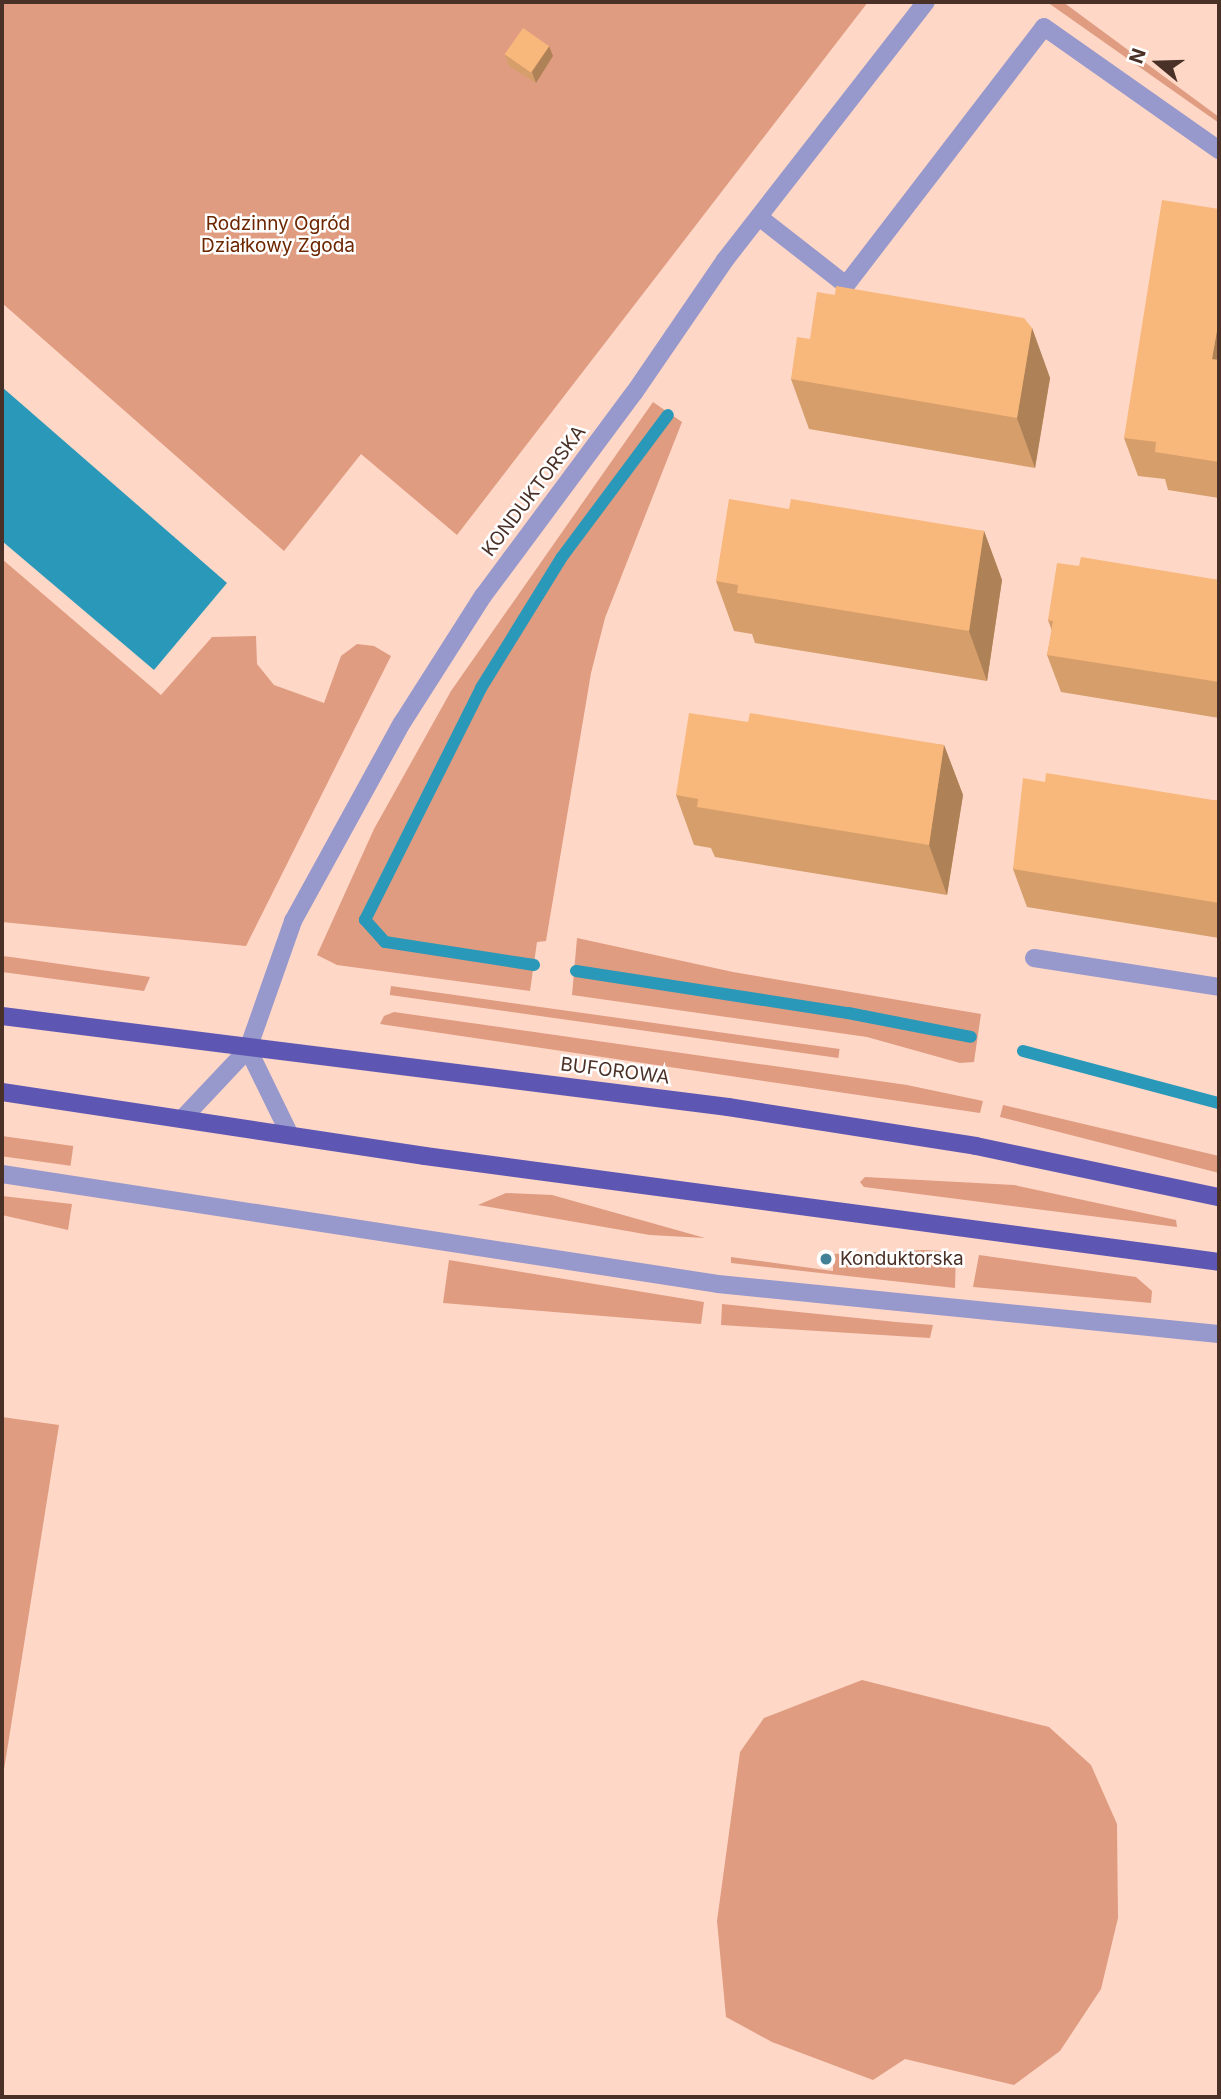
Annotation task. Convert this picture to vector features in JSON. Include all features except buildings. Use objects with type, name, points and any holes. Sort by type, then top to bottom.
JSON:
[{"type":"main road","name":"BUFOROWA","points":[[2,1016],[248,1049],[728,1107],[976,1146],[1219,1198]]},
{"type":"main road","points":[[2,1092],[289,1133],[439,1158],[1219,1262]]},
{"type":"street","name":"KONDUKTORSKA","points":[[183,1118],[248,1049],[293,921],[402,723],[539,517],[634,393],[759,217],[926,2]]},
{"type":"street","points":[[759,217],[846,285],[1044,27],[1219,150]]},
{"type":"street","points":[[1034,958],[1219,987]]},
{"type":"street","points":[[248,1049],[289,1133]]},
{"type":"street","points":[[2,1174],[718,1284],[1219,1334]]},
{"type":"green space","name":"Rodzinny Ogród Działkowy Zgoda","points":[[2,2],[868,2],[457,535],[361,454],[284,551],[2,303]]},
{"type":"green space","points":[[1047,2],[1063,2],[1219,117],[1219,123]]},
{"type":"green space","points":[[653,402],[682,422],[605,618],[591,673],[546,941],[537,942],[530,991],[337,965],[317,955],[374,829],[451,691]]},
{"type":"green space","points":[[2,559],[161,695],[212,637],[256,636],[257,664],[274,685],[324,703],[341,656],[357,644],[374,646],[391,656],[246,946],[2,922]]},
{"type":"green space","points":[[577,938],[733,972],[981,1014],[974,1062],[960,1063],[867,1037],[572,995]]},
{"type":"green space","points":[[2,956],[150,977],[144,991],[2,972]]},
{"type":"green space","points":[[391,986],[840,1049],[838,1058],[390,995]]},
{"type":"green space","points":[[394,1012],[907,1085],[983,1101],[980,1113],[380,1024],[384,1016]]},
{"type":"green space","points":[[1003,1105],[1219,1156],[1219,1173],[1000,1117]]},
{"type":"green space","points":[[2,1136],[73,1146],[71,1166],[2,1156]]},
{"type":"green space","points":[[865,1177],[1014,1185],[1176,1220],[1177,1227],[864,1187],[860,1182]]},
{"type":"green space","points":[[506,1193],[552,1195],[705,1238],[650,1235],[478,1205]]},
{"type":"green space","points":[[2,1196],[72,1204],[68,1230],[2,1215]]},
{"type":"green space","points":[[925,1250],[956,1252],[955,1288],[731,1263],[731,1257],[833,1271],[833,1254]]},
{"type":"green space","points":[[979,1255],[1136,1277],[1152,1291],[1151,1303],[973,1287]]},
{"type":"green space","points":[[449,1260],[704,1302],[701,1324],[443,1303]]},
{"type":"green space","points":[[722,1304],[933,1325],[930,1338],[721,1325]]},
{"type":"green space","points":[[2,1417],[59,1425],[2,1782]]},
{"type":"green space","points":[[862,1680],[1049,1727],[1091,1765],[1117,1824],[1118,1918],[1101,1989],[1060,2051],[1014,2085],[905,2059],[873,2080],[772,2042],[726,2017],[717,1921],[740,1752],[764,1718]]},
{"type":"water","points":[[2,387],[227,583],[154,670],[2,541]]},
{"type":"waterway","points":[[534,965],[385,942],[365,920],[481,688],[562,557],[668,415]]},
{"type":"waterway","points":[[576,971],[848,1013],[971,1037]]},
{"type":"waterway","points":[[1023,1051],[1219,1103]]},
{"type":"place","name":"Konduktorska","points":[[826,1259]]}]
